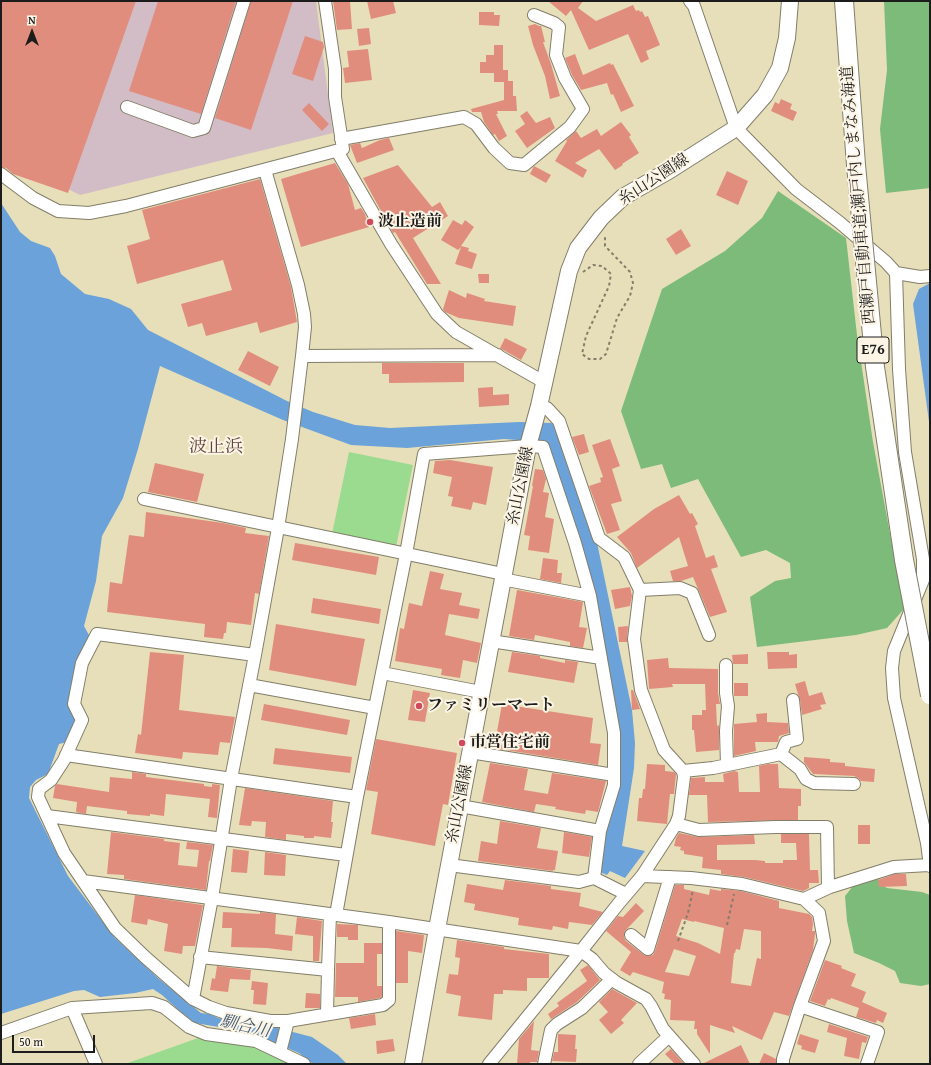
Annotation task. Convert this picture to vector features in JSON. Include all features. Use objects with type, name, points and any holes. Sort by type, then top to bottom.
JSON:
[{"type":"highway","name":"西瀬戸自動車道;瀬戸内しまなみ海道","points":[[844,1],[856,165],[875,367],[900,537],[930,695]]},
{"type":"main road","name":"糸山公園線","points":[[413,1064],[481,692],[528,446],[539,406],[569,271],[578,248],[601,218],[623,197],[670,170],[736,128],[765,95],[780,68],[787,38],[790,1]]},
{"type":"street","points":[[127,107],[193,131],[204,128],[244,1]]},
{"type":"street","points":[[1,174],[33,198],[58,211],[89,213],[126,206],[343,149],[335,97],[335,69],[325,1]]},
{"type":"street","points":[[690,1],[694,6],[736,128],[796,189],[845,227],[886,262],[896,273],[920,277],[930,276]]},
{"type":"street","points":[[341,139],[464,117],[476,124],[494,148],[510,163],[524,164],[570,127],[583,109],[565,78],[556,55],[559,27],[554,23],[534,15]]},
{"type":"street","points":[[337,151],[391,244],[437,314],[456,332],[544,382]]},
{"type":"street","points":[[193,999],[212,898],[231,779],[250,685],[278,528],[295,417],[305,327],[298,285],[264,170]]},
{"type":"street","points":[[804,899],[828,888],[894,867],[930,865],[927,843],[894,698],[892,668],[894,651],[923,580],[923,559],[905,452],[899,369],[896,273]]},
{"type":"street","points":[[302,356],[498,355]]},
{"type":"street","points":[[489,1064],[642,876],[676,824],[679,816],[684,777],[683,771],[664,750],[642,690],[634,639],[640,590],[624,557],[599,538],[559,421],[547,408],[539,406]]},
{"type":"street","points":[[327,1014],[328,970],[333,914],[406,554],[424,454],[528,446],[543,447],[576,543],[590,596],[614,733],[614,785],[600,831],[594,878]]},
{"type":"street","points":[[144,499],[406,554],[590,596]]},
{"type":"street","points":[[640,590],[680,588],[692,593],[709,635]]},
{"type":"street","points":[[255,655],[97,634],[82,662],[74,704],[82,720],[66,755],[51,780],[39,789],[38,797],[64,853],[115,928],[145,957],[193,999],[226,1013],[270,1021],[288,1021],[383,1005],[389,1000],[389,922]]},
{"type":"street","points":[[491,641],[601,658]]},
{"type":"street","points":[[726,665],[726,693],[728,706],[726,731],[727,765]]},
{"type":"street","points":[[382,673],[481,692]]},
{"type":"street","points":[[250,685],[375,708]]},
{"type":"street","points":[[781,754],[786,742],[797,739],[793,700]]},
{"type":"street","points":[[470,752],[614,775]]},
{"type":"street","points":[[683,771],[727,765],[781,754],[800,769],[806,779],[814,783],[854,784]]},
{"type":"street","points":[[66,755],[357,797]]},
{"type":"street","points":[[460,806],[600,831]]},
{"type":"street","points":[[47,816],[346,855]]},
{"type":"street","points":[[676,824],[699,830],[776,827],[827,828],[828,888]]},
{"type":"street","points":[[449,865],[579,882],[594,878],[626,894]]},
{"type":"street","points":[[642,876],[695,879],[737,884],[804,899],[819,914],[824,941],[800,1006],[783,1059],[783,1064]]},
{"type":"street","points":[[631,935],[648,949],[670,877]]},
{"type":"street","points":[[83,881],[333,914],[581,951],[592,959],[604,973],[612,979],[646,999],[652,1006],[663,1029],[694,1064]]},
{"type":"street","points":[[200,957],[328,970]]},
{"type":"street","points":[[544,1064],[551,1030],[557,1024],[582,1008],[612,979]]},
{"type":"street","points":[[1,1033],[72,1008],[152,1003],[164,1007],[188,1027],[206,1034],[256,1041],[304,1064]]},
{"type":"street","points":[[800,1006],[878,1032],[867,1064]]},
{"type":"street","points":[[72,1008],[96,1064]]},
{"type":"street","points":[[280,1052],[288,1021]]},
{"type":"street","points":[[639,1064],[669,1036]]},
{"type":"path","points":[[582,273],[592,264],[602,266],[611,274],[609,286],[586,336],[582,354],[589,359],[600,359],[606,354],[617,318],[630,296],[633,283],[630,272],[605,246],[605,234]]},
{"type":"path","points":[[678,941],[688,913],[695,879]]},
{"type":"path","points":[[727,925],[737,884]]},
{"type":"shaded area","points":[[1,1],[316,1],[333,133],[80,195],[1,156]]},
{"type":"green space","points":[[884,1],[930,1],[930,188],[886,193],[880,129],[887,70]]},
{"type":"green space","points":[[778,191],[846,238],[857,335],[873,442],[904,609],[887,628],[856,635],[757,647],[750,597],[775,581],[791,578],[790,563],[766,550],[741,557],[698,479],[671,488],[662,464],[641,469],[621,411],[662,289],[725,251],[762,218]]},
{"type":"green space","points":[[349,452],[413,465],[396,547],[332,534]]},
{"type":"green space","points":[[879,879],[880,884],[887,888],[922,892],[930,895],[930,984],[921,986],[900,983],[895,971],[854,953],[847,921],[845,896],[853,886]]},
{"type":"green space","points":[[198,1038],[255,1044],[291,1064],[125,1064]]},
{"type":"water","name":"馴合川","points":[[1,203],[20,232],[31,241],[50,248],[55,256],[61,274],[85,294],[109,299],[131,309],[148,330],[287,401],[313,412],[355,425],[390,428],[519,422],[551,423],[556,427],[595,533],[632,710],[635,743],[634,768],[622,846],[645,851],[625,878],[610,871],[607,875],[600,872],[605,827],[617,781],[605,655],[545,442],[504,439],[407,448],[351,445],[283,420],[160,366],[138,449],[123,498],[102,536],[96,581],[84,626],[90,637],[74,672],[68,704],[77,720],[67,742],[59,744],[48,774],[36,780],[30,787],[29,798],[68,876],[115,938],[159,979],[201,1013],[210,1014],[218,1018],[270,1026],[312,1037],[338,1055],[347,1064],[313,1064],[299,1053],[249,1032],[195,1023],[153,989],[135,993],[100,997],[84,990],[74,991],[1,1014]]},
{"type":"water","points":[[930,283],[930,429],[913,304],[919,289]]},
{"type":"building","points":[[1,1],[136,1],[68,193],[13,174],[6,168],[1,167]]},
{"type":"building","points":[[158,1],[236,1],[201,114],[129,91]]},
{"type":"building","points":[[251,1],[293,1],[251,130],[215,118]]},
{"type":"building","points":[[333,1],[350,1],[352,29],[337,30]]},
{"type":"building","points":[[367,1],[393,1],[396,13],[371,19]]},
{"type":"building","points":[[548,1],[583,1],[578,8],[596,21],[633,5],[636,11],[642,11],[645,17],[648,16],[660,45],[646,51],[649,59],[641,63],[628,34],[589,50],[571,10],[566,16]]},
{"type":"building","points":[[479,12],[494,12],[494,15],[500,15],[499,26],[479,25]]},
{"type":"building","points":[[535,24],[541,26],[545,42],[543,42],[560,96],[550,99],[545,76],[533,45],[528,26]]},
{"type":"building","points":[[369,28],[371,44],[359,46],[357,29]]},
{"type":"building","points":[[305,36],[323,42],[324,47],[313,81],[292,74]]},
{"type":"building","points":[[494,45],[503,45],[503,70],[508,70],[508,81],[513,81],[513,96],[516,96],[517,111],[497,111],[498,114],[496,114],[507,136],[499,141],[484,122],[481,112],[472,112],[471,109],[504,100],[504,82],[494,82],[494,73],[480,73],[480,62],[486,62],[486,55],[494,55]]},
{"type":"building","points":[[368,49],[372,80],[345,83],[343,68],[349,67],[347,51]]},
{"type":"building","points":[[575,54],[583,75],[610,63],[611,65],[613,64],[634,106],[621,112],[613,94],[611,95],[607,83],[581,90],[572,75],[565,58]]},
{"type":"building","points":[[781,99],[792,104],[790,109],[797,112],[793,121],[771,111],[775,102],[779,104]]},
{"type":"building","points":[[309,103],[329,124],[322,131],[302,110]]},
{"type":"building","points":[[527,111],[536,123],[550,117],[555,128],[527,148],[515,131],[525,124],[520,116]]},
{"type":"building","points":[[621,122],[631,135],[629,137],[639,153],[615,170],[599,149],[575,163],[587,170],[583,178],[555,161],[567,141],[566,140],[576,131],[581,138],[597,129],[601,136]]},
{"type":"building","points":[[389,138],[394,150],[357,163],[350,145],[360,143],[362,148],[380,140]]},
{"type":"building","points":[[335,163],[348,184],[355,210],[361,208],[365,214],[369,227],[301,247],[281,179]]},
{"type":"building","points":[[398,165],[432,207],[440,202],[448,216],[413,238],[441,284],[427,284],[395,232],[393,233],[363,178]]},
{"type":"building","points":[[534,166],[551,175],[546,183],[530,174]]},
{"type":"building","points":[[727,171],[748,181],[738,205],[716,195]]},
{"type":"building","points":[[260,179],[291,287],[297,322],[260,333],[257,322],[206,336],[202,323],[188,327],[181,304],[232,290],[223,260],[137,284],[127,246],[150,239],[142,210]]},
{"type":"building","points":[[453,220],[462,225],[465,220],[474,227],[461,246],[469,248],[468,251],[477,254],[472,269],[455,264],[461,247],[458,250],[441,240]]},
{"type":"building","points":[[681,229],[691,246],[676,255],[666,239]]},
{"type":"building","points":[[478,274],[489,274],[489,283],[479,283]]},
{"type":"building","points":[[449,290],[466,298],[467,293],[485,299],[484,301],[516,306],[513,326],[459,318],[445,312],[443,309]]},
{"type":"building","points":[[505,338],[527,349],[521,360],[500,348]]},
{"type":"building","points":[[248,351],[279,367],[270,386],[238,370]]},
{"type":"building","points":[[382,363],[464,363],[464,382],[389,383],[389,374],[382,374]]},
{"type":"building","points":[[493,387],[493,395],[509,394],[509,405],[479,407],[478,388]]},
{"type":"building","points":[[584,434],[589,452],[579,455],[572,437]]},
{"type":"building","points":[[610,439],[620,466],[612,469],[622,501],[611,504],[620,530],[607,534],[589,486],[601,482],[600,478],[603,477],[592,445]]},
{"type":"building","points":[[450,460],[493,467],[486,505],[473,502],[471,510],[451,506],[453,497],[448,496],[452,477],[433,473],[435,461]]},
{"type":"building","points":[[155,463],[204,474],[197,502],[148,492]]},
{"type":"building","points":[[535,469],[543,470],[546,479],[543,492],[549,493],[545,517],[554,519],[549,553],[528,550],[530,536],[524,535]]},
{"type":"building","points":[[679,495],[690,514],[692,513],[698,524],[695,526],[706,558],[714,555],[718,567],[711,569],[727,612],[710,617],[693,577],[681,581],[673,581],[670,571],[688,566],[679,537],[637,568],[631,553],[617,537],[654,509]]},
{"type":"building","points":[[146,512],[223,523],[246,528],[245,533],[269,536],[259,594],[255,593],[251,625],[227,622],[226,633],[224,633],[223,639],[204,637],[205,624],[107,612],[110,582],[122,584],[129,535],[144,537]]},
{"type":"building","points":[[295,543],[379,557],[376,575],[292,560]]},
{"type":"building","points":[[543,558],[558,560],[557,573],[562,573],[561,583],[540,579]]},
{"type":"building","points":[[430,571],[444,574],[440,589],[462,593],[459,605],[480,609],[478,619],[449,614],[445,635],[481,643],[477,663],[463,660],[460,678],[441,675],[442,669],[395,661],[400,628],[404,629],[409,603],[422,606]]},
{"type":"building","points":[[630,587],[632,596],[630,606],[615,609],[611,590]]},
{"type":"building","points":[[517,590],[583,602],[579,627],[587,628],[583,648],[570,646],[570,642],[535,635],[534,640],[509,636]]},
{"type":"building","points":[[313,598],[381,609],[379,624],[311,613]]},
{"type":"building","points":[[276,624],[365,639],[356,686],[269,670]]},
{"type":"building","points":[[628,626],[627,642],[619,642],[618,627]]},
{"type":"building","points":[[150,652],[184,655],[179,710],[235,717],[230,743],[220,742],[218,755],[183,752],[182,759],[135,753],[138,734],[141,735]]},
{"type":"building","points":[[512,652],[540,656],[540,658],[565,663],[565,660],[578,662],[574,683],[508,672]]},
{"type":"building","points":[[767,652],[789,652],[789,655],[797,654],[797,668],[768,669]]},
{"type":"building","points":[[748,654],[748,664],[733,664],[732,655]]},
{"type":"building","points":[[668,658],[669,668],[718,669],[718,693],[720,704],[716,704],[717,726],[719,725],[719,750],[696,752],[694,730],[692,730],[692,715],[702,715],[702,710],[706,710],[705,684],[672,684],[673,687],[649,689],[647,660]]},
{"type":"building","points":[[805,681],[809,696],[822,692],[826,704],[820,705],[822,709],[802,715],[800,699],[795,684]]},
{"type":"building","points":[[734,683],[748,683],[748,696],[734,696]]},
{"type":"building","name":"ファミリーマート","points":[[413,690],[430,693],[425,722],[408,720]]},
{"type":"building","points":[[631,690],[633,690],[640,709],[632,710]]},
{"type":"building","points":[[264,704],[350,720],[347,735],[261,720]]},
{"type":"building","points":[[502,704],[593,718],[590,743],[601,744],[598,765],[494,748]]},
{"type":"building","points":[[767,713],[767,722],[788,723],[789,733],[779,736],[778,742],[755,742],[756,751],[734,756],[734,724],[757,722],[756,714]]},
{"type":"building","points":[[376,739],[457,753],[448,805],[443,804],[435,846],[371,834],[378,792],[366,790]]},
{"type":"building","points":[[275,748],[352,757],[350,773],[273,764]]},
{"type":"building","points":[[804,757],[830,759],[830,762],[845,763],[845,766],[875,769],[874,782],[861,781],[854,776],[813,774],[804,762]]},
{"type":"building","points":[[490,763],[528,769],[524,790],[548,794],[552,773],[606,781],[598,812],[586,810],[585,814],[536,804],[534,812],[482,802]]},
{"type":"building","points":[[647,764],[665,765],[665,771],[674,772],[676,774],[674,794],[670,794],[667,824],[637,821],[639,798],[642,798],[643,789],[645,789]]},
{"type":"building","points":[[778,764],[779,788],[801,789],[801,806],[798,806],[798,820],[708,822],[707,795],[689,795],[691,778],[705,777],[705,782],[724,782],[723,774],[734,771],[738,772],[739,792],[760,792],[759,766]]},
{"type":"building","points":[[132,772],[146,774],[146,777],[204,784],[204,786],[212,787],[212,784],[220,785],[217,818],[208,817],[210,799],[166,794],[164,816],[150,814],[150,816],[127,814],[127,811],[87,806],[86,814],[76,812],[77,802],[53,798],[55,786],[57,784],[109,792],[110,777],[132,779]]},
{"type":"building","points":[[245,788],[333,801],[331,838],[314,836],[314,838],[304,838],[304,836],[286,834],[286,840],[265,837],[266,822],[252,821],[251,826],[239,825]]},
{"type":"building","points":[[500,821],[541,828],[537,848],[558,851],[555,870],[553,871],[478,861],[481,841],[497,844]]},
{"type":"building","points":[[858,825],[870,825],[870,844],[858,844]]},
{"type":"building","points":[[111,832],[164,839],[164,841],[180,843],[178,865],[197,867],[199,850],[186,849],[187,842],[213,845],[209,861],[206,890],[124,879],[124,875],[107,874]]},
{"type":"building","points":[[564,832],[592,837],[589,857],[562,853]]},
{"type":"building","points":[[679,833],[699,837],[754,835],[755,844],[717,845],[717,860],[755,860],[765,861],[765,863],[783,863],[783,860],[797,860],[796,843],[781,843],[781,834],[809,834],[810,870],[818,870],[819,883],[809,883],[809,888],[803,891],[744,877],[721,874],[721,870],[702,868],[703,857],[684,854],[684,851],[680,850],[681,847],[674,846]]},
{"type":"building","points":[[233,849],[249,851],[247,873],[231,872]]},
{"type":"building","points":[[265,852],[286,855],[285,876],[264,875]]},
{"type":"building","points":[[895,874],[906,874],[907,886],[879,887],[878,880]]},
{"type":"building","points":[[505,880],[551,886],[551,889],[581,893],[579,906],[603,912],[592,925],[569,922],[568,929],[553,926],[552,930],[518,925],[519,918],[474,910],[475,904],[464,902],[467,884],[503,890]]},
{"type":"building","points":[[675,885],[684,885],[684,889],[709,895],[710,889],[721,891],[721,889],[741,891],[779,901],[779,908],[809,914],[812,917],[812,931],[815,931],[813,950],[789,1016],[774,1012],[762,1040],[732,1026],[735,1033],[710,1025],[710,1054],[697,1034],[697,1029],[694,1029],[695,1021],[670,1020],[671,1000],[664,999],[665,994],[662,993],[664,982],[633,972],[630,976],[620,970],[631,952],[606,931],[618,916],[623,917],[636,903],[644,911],[625,931],[624,937],[626,941],[644,955],[653,955]],"holes":[[[682,919],[724,928],[720,954],[698,943],[676,936]],[[744,929],[761,931],[761,959],[757,958],[751,986],[731,983],[734,953],[736,949],[740,950]],[[674,949],[696,956],[689,976],[665,972]]]},
{"type":"building","points":[[135,895],[203,905],[195,946],[183,946],[182,954],[164,951],[168,924],[148,919],[147,925],[131,922]]},
{"type":"building","points":[[223,912],[260,914],[260,912],[276,914],[275,934],[293,936],[292,951],[267,948],[231,947],[232,928],[222,928]]},
{"type":"building","points":[[297,917],[322,921],[319,961],[313,961],[313,936],[295,934]]},
{"type":"building","points":[[337,924],[358,925],[358,940],[348,940],[348,937],[337,937]]},
{"type":"building","points":[[396,931],[424,935],[422,953],[408,951],[408,983],[396,983]]},
{"type":"building","points":[[457,940],[504,947],[504,949],[549,954],[549,978],[527,978],[527,991],[503,990],[503,994],[494,994],[492,1020],[458,1016],[461,996],[446,993],[449,974],[458,975],[460,958],[455,957]]},
{"type":"building","points":[[364,943],[382,943],[382,954],[377,954],[377,986],[382,986],[382,996],[380,998],[358,1002],[358,997],[335,997],[336,963],[364,963]]},
{"type":"building","points":[[825,960],[842,966],[841,968],[856,974],[851,986],[866,992],[862,1002],[887,1013],[883,1023],[877,1020],[876,1023],[856,1017],[859,1008],[831,998],[830,1000],[828,999],[825,1006],[810,1001]]},
{"type":"building","points":[[588,965],[600,980],[577,1002],[551,1019],[548,1014],[559,1006],[557,1003],[587,981],[580,970]]},
{"type":"building","points":[[217,966],[251,970],[250,980],[230,979],[228,992],[210,990],[212,978],[215,979]]},
{"type":"building","points":[[252,981],[268,983],[266,1005],[253,1004],[254,990],[251,990]]},
{"type":"building","points":[[612,989],[637,1003],[621,1020],[624,1023],[611,1034],[599,1020],[608,1012],[599,1002]]},
{"type":"building","points":[[306,993],[320,994],[320,1008],[305,1008]]},
{"type":"building","points":[[375,1014],[376,1025],[351,1029],[349,1018]]},
{"type":"building","points":[[534,1021],[531,1050],[539,1051],[537,1062],[530,1062],[530,1064],[517,1064],[519,1039]]},
{"type":"building","points":[[829,1024],[868,1037],[866,1043],[862,1042],[859,1059],[844,1056],[847,1038],[827,1032]]},
{"type":"building","points":[[558,1034],[576,1035],[576,1062],[552,1061],[554,1052],[558,1052]]},
{"type":"building","points":[[800,1034],[819,1040],[815,1053],[801,1049],[802,1046],[797,1044]]},
{"type":"building","points":[[393,1039],[395,1051],[377,1054],[376,1041]]},
{"type":"building","points":[[741,1045],[750,1064],[702,1064]]},
{"type":"building","points":[[671,1049],[684,1064],[675,1064],[665,1054]]},
{"type":"building","points":[[764,1053],[776,1059],[776,1064],[759,1064]]},
{"type":"place","name":"波止造前","points":[[370,222]]},
{"type":"place","name":"ファミリーマート","points":[[419,706]]},
{"type":"place","name":"市営住宅前","points":[[462,743]]},
{"type":"district","name":"波止浜","points":[[216,447]]}]
